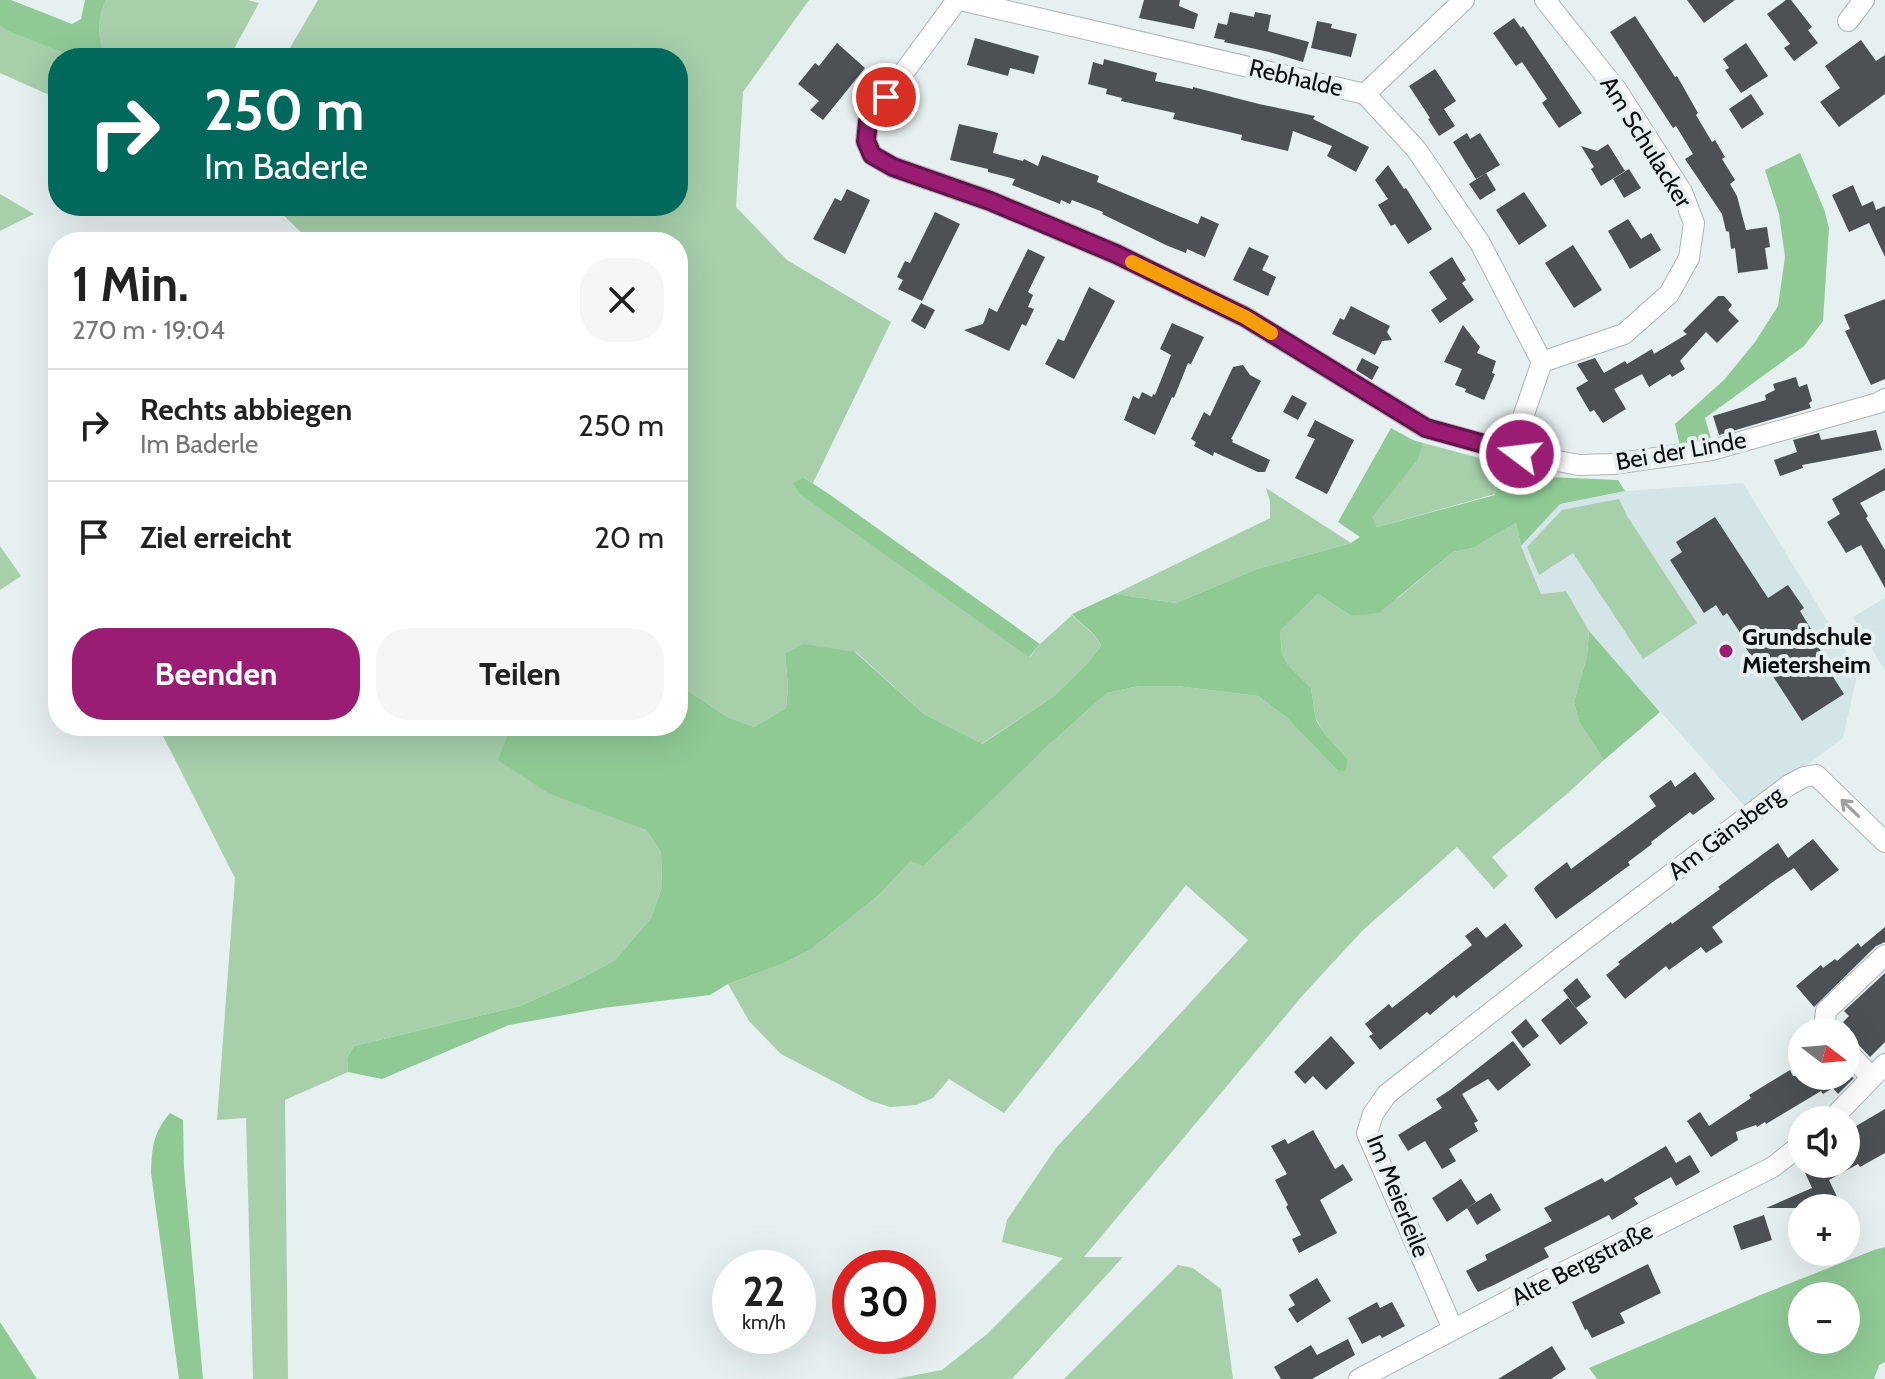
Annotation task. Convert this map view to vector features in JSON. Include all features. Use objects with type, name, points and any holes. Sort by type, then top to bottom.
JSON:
[{"type":"street","name":"Rebhalde","points":[[958,0],[1365,94],[1416,149],[1472,232],[1542,362]]},
{"type":"street","name":"Bei der Linde","points":[[958,0],[868,121],[866,141],[872,155],[893,167],[990,201],[1116,254],[1245,317],[1426,428],[1520,454],[1579,465],[1613,464],[1712,450],[1883,406]]},
{"type":"street","points":[[1365,94],[1464,0]]},
{"type":"street","name":"Am Schulacker","points":[[1542,362],[1624,334],[1669,294],[1689,258],[1694,223],[1682,192],[1616,89],[1545,0]]},
{"type":"street","points":[[1848,21],[1864,0]]},
{"type":"street","points":[[1520,454],[1524,414],[1542,362]]},
{"type":"street","name":"Am Gänsberg","points":[[1563,956],[1789,785],[1804,777],[1816,775],[1885,842]]},
{"type":"street","points":[[1825,1018],[1826,1011],[1885,955]]},
{"type":"street","name":"Im Meierleile","points":[[1453,1329],[1367,1133],[1373,1114],[1387,1094],[1563,956]]},
{"type":"street","points":[[1844,1106],[1878,1071],[1860,1059]]},
{"type":"street","name":"Alte Bergstraße","points":[[1359,1379],[1773,1167],[1788,1155]]},
{"type":"shaded area","name":"Grundschule Mietersheim","points":[[1743,483],[1858,671],[1843,738],[1748,810],[1589,631],[1566,591],[1541,594],[1521,546],[1560,504],[1625,491]]},
{"type":"shaded area","points":[[1885,598],[1885,671],[1853,617]]},
{"type":"green space","points":[[0,0],[11,0],[72,24],[81,19],[85,0],[106,0],[99,25],[102,48],[52,48],[0,26]]},
{"type":"green space","points":[[106,0],[248,0],[259,3],[234,48],[102,48],[99,25]]},
{"type":"green space","points":[[318,0],[809,0],[743,92],[736,207],[787,260],[891,322],[813,483],[803,477],[793,483],[1030,657],[1072,615],[1101,646],[1054,696],[981,744],[924,714],[856,652],[785,654],[786,708],[754,727],[727,717],[688,691],[688,232],[301,232],[284,216],[688,216],[688,48],[290,48]]},
{"type":"green space","points":[[0,26],[53,48],[48,48],[48,95],[0,73]]},
{"type":"green space","points":[[1800,153],[1829,228],[1823,321],[1804,346],[1705,418],[1712,442],[1680,446],[1675,424],[1724,380],[1755,342],[1778,306],[1785,257],[1779,214],[1765,170]]},
{"type":"green space","points":[[0,194],[34,214],[0,231]]},
{"type":"green space","points":[[1391,428],[1423,443],[1419,458],[1372,517],[1377,527],[1495,495],[1498,463],[1549,477],[1618,480],[1625,491],[1560,504],[1521,546],[1516,523],[1473,548],[1453,552],[1379,613],[1351,616],[1318,594],[1280,631],[1282,654],[1288,665],[1311,688],[1316,720],[1347,758],[1346,771],[1337,770],[1286,717],[1258,696],[1177,686],[1139,686],[1107,693],[923,866],[911,861],[878,896],[810,950],[782,964],[728,984],[710,995],[603,1008],[509,1025],[382,1079],[348,1072],[347,1058],[354,1046],[520,1006],[576,981],[615,960],[651,918],[662,887],[661,852],[646,830],[548,793],[498,760],[507,736],[688,736],[688,691],[727,717],[754,727],[786,708],[785,654],[803,644],[855,652],[924,714],[982,744],[1054,696],[1101,646],[1072,614],[1115,594],[1176,603],[1257,569],[1351,543],[1360,537],[1338,522]]},
{"type":"green space","points":[[1423,443],[1498,463],[1495,494],[1377,527],[1371,517],[1419,458]]},
{"type":"green space","points":[[803,477],[1040,644],[1029,657],[800,494],[793,483]]},
{"type":"green space","points":[[1266,488],[1351,543],[1257,569],[1176,603],[1115,594],[1270,518]]},
{"type":"green space","points":[[1619,499],[1697,623],[1643,659],[1573,553],[1539,575],[1527,547],[1562,510]]},
{"type":"green space","points":[[1516,523],[1521,546],[1541,594],[1566,591],[1589,631],[1587,656],[1574,702],[1579,722],[1604,760],[1492,857],[1508,876],[1494,889],[1457,847],[1362,931],[1303,995],[1084,1257],[1123,1257],[1012,1379],[895,1379],[942,1370],[986,1335],[1063,1258],[1002,1242],[1007,1220],[1056,1148],[1248,940],[1186,885],[1004,1113],[949,1079],[933,1098],[916,1105],[890,1107],[871,1101],[781,1054],[749,1021],[728,984],[810,950],[878,896],[911,861],[1107,693],[1139,686],[1177,686],[1258,696],[1286,717],[1337,770],[1347,758],[1316,719],[1311,688],[1288,665],[1282,654],[1280,631],[1318,594],[1351,616],[1398,598],[1453,552],[1473,548]]},
{"type":"green space","points":[[0,546],[21,576],[0,590]]},
{"type":"green space","points":[[1589,631],[1660,712],[1604,760],[1579,722],[1574,702],[1587,656]]},
{"type":"green space","points":[[163,736],[507,736],[499,760],[604,813],[646,830],[661,852],[662,887],[651,918],[615,960],[520,1006],[354,1046],[347,1058],[348,1072],[285,1100],[288,1379],[253,1379],[246,1118],[217,1120],[235,878]]},
{"type":"green space","points":[[170,1113],[183,1120],[184,1168],[203,1379],[179,1379],[151,1173],[154,1141]]},
{"type":"green space","points":[[1885,1247],[1885,1362],[1879,1365],[1874,1379],[1597,1379],[1589,1368],[1788,1284],[1788,1354],[1860,1354],[1860,1282],[1793,1282],[1834,1266],[1860,1266],[1860,1256]]},
{"type":"green space","points":[[1178,1265],[1193,1268],[1221,1289],[1233,1379],[1064,1379]]},
{"type":"green space","points":[[0,1322],[37,1379],[0,1379]]},
{"type":"building","points":[[1144,0],[1180,0],[1179,6],[1198,14],[1194,29],[1139,18]]},
{"type":"building","points":[[1687,0],[1735,0],[1704,23]]},
{"type":"building","points":[[1786,0],[1791,0],[1812,27],[1808,30],[1818,43],[1794,61],[1784,48],[1790,44],[1767,14]]},
{"type":"building","points":[[1230,12],[1254,17],[1255,12],[1271,15],[1268,31],[1309,42],[1303,62],[1214,38],[1218,23],[1227,25]]},
{"type":"building","points":[[1635,16],[1677,76],[1712,142],[1715,140],[1725,157],[1722,159],[1735,180],[1730,184],[1737,196],[1746,230],[1767,227],[1770,247],[1765,248],[1768,269],[1738,273],[1735,248],[1731,249],[1722,214],[1685,159],[1693,154],[1610,32]]},
{"type":"building","points":[[1514,18],[1521,28],[1523,26],[1582,113],[1559,128],[1542,103],[1547,99],[1522,62],[1516,66],[1493,33]]},
{"type":"building","points":[[1317,21],[1357,34],[1351,57],[1311,48]]},
{"type":"building","points":[[975,38],[1039,56],[1034,74],[1010,68],[1008,76],[967,65]]},
{"type":"building","points":[[1861,40],[1876,61],[1885,55],[1885,94],[1839,127],[1820,102],[1840,88],[1825,66]]},
{"type":"building","points":[[837,43],[865,68],[823,120],[810,110],[819,101],[798,84],[815,63],[819,66]]},
{"type":"building","points":[[1746,43],[1768,76],[1741,93],[1725,70],[1729,68],[1723,59]]},
{"type":"building","points":[[1104,59],[1157,73],[1155,81],[1315,116],[1313,119],[1369,147],[1356,172],[1327,156],[1332,146],[1293,131],[1288,151],[1241,140],[1242,135],[1173,119],[1175,113],[1121,101],[1122,98],[1106,94],[1107,89],[1088,84],[1093,62],[1103,65]]},
{"type":"building","points":[[1435,69],[1456,101],[1444,109],[1455,126],[1439,136],[1409,86]]},
{"type":"building","points":[[1751,94],[1764,114],[1742,129],[1729,109]]},
{"type":"building","points":[[959,124],[998,133],[993,153],[1024,159],[1038,166],[1042,155],[1099,176],[1097,182],[1198,224],[1201,216],[1219,224],[1205,257],[1187,249],[1186,253],[1168,246],[1103,212],[1072,200],[1070,204],[1061,200],[1060,204],[1012,185],[1015,179],[950,160]]},
{"type":"building","points":[[1467,133],[1470,139],[1480,133],[1500,165],[1476,179],[1453,142]]},
{"type":"building","points":[[1608,144],[1625,171],[1601,186],[1581,146],[1597,151]]},
{"type":"building","points":[[1388,165],[1432,229],[1408,244],[1395,224],[1391,226],[1378,205],[1388,199],[1375,180]]},
{"type":"building","points":[[1629,169],[1641,188],[1624,198],[1613,179]]},
{"type":"building","points":[[1486,173],[1496,190],[1480,200],[1469,184]]},
{"type":"building","points":[[1853,185],[1862,206],[1873,201],[1876,210],[1885,206],[1885,257],[1869,223],[1849,232],[1832,195]]},
{"type":"building","points":[[847,189],[870,200],[845,254],[813,239],[835,198],[841,201]]},
{"type":"building","points":[[1524,192],[1547,226],[1519,245],[1496,210]]},
{"type":"building","points":[[935,212],[960,224],[922,301],[898,289],[903,280],[897,277],[905,261],[910,263]]},
{"type":"building","points":[[1628,219],[1641,239],[1651,233],[1661,250],[1630,269],[1608,231]]},
{"type":"building","points":[[1573,245],[1602,290],[1574,308],[1545,263]]},
{"type":"building","points":[[1249,247],[1269,256],[1262,270],[1276,277],[1268,296],[1233,280]]},
{"type":"building","points":[[1028,249],[1045,257],[1028,292],[1033,295],[1028,307],[1034,309],[1026,326],[1022,324],[1009,351],[964,330],[983,324],[989,308],[997,312]]},
{"type":"building","points":[[1452,257],[1466,280],[1462,283],[1474,300],[1440,323],[1431,310],[1447,299],[1429,272]]},
{"type":"building","points":[[1089,287],[1115,301],[1074,379],[1045,364],[1058,339],[1064,341]]},
{"type":"building","points":[[1718,296],[1724,296],[1732,305],[1728,310],[1739,321],[1717,343],[1706,332],[1680,361],[1685,369],[1649,387],[1642,374],[1614,389],[1626,409],[1603,423],[1594,410],[1590,412],[1576,388],[1588,381],[1577,364],[1595,358],[1604,373],[1652,349],[1654,354],[1687,334],[1683,331]]},
{"type":"building","points":[[1885,299],[1885,379],[1871,385],[1845,331],[1850,329],[1844,315]]},
{"type":"building","points":[[921,303],[935,310],[925,329],[911,321]]},
{"type":"building","points":[[1351,306],[1390,326],[1387,332],[1392,340],[1382,341],[1375,355],[1332,334]]},
{"type":"building","points":[[1172,323],[1204,337],[1191,364],[1188,363],[1155,435],[1124,420],[1133,396],[1139,399],[1142,392],[1152,397],[1155,395],[1171,355],[1160,349]]},
{"type":"building","points":[[1463,325],[1480,347],[1477,353],[1496,361],[1492,373],[1495,374],[1484,400],[1455,385],[1462,369],[1444,362]]},
{"type":"building","points":[[1362,358],[1379,367],[1372,380],[1356,370]]},
{"type":"building","points":[[1243,365],[1250,375],[1261,381],[1231,439],[1270,460],[1265,472],[1258,472],[1214,452],[1213,456],[1194,446],[1196,442],[1191,439],[1204,412],[1210,416],[1233,367]]},
{"type":"building","points":[[1796,377],[1799,387],[1807,384],[1811,408],[1719,435],[1713,416],[1766,400],[1765,395],[1775,390],[1773,384]]},
{"type":"building","points":[[1292,395],[1307,403],[1298,420],[1283,412]]},
{"type":"building","points":[[1315,420],[1354,440],[1327,494],[1295,478],[1315,439],[1307,436]]},
{"type":"building","points":[[1876,430],[1882,450],[1802,465],[1803,468],[1780,476],[1774,460],[1797,452],[1793,440],[1819,433],[1821,440]]},
{"type":"building","points":[[1885,468],[1885,490],[1860,503],[1885,550],[1885,588],[1861,545],[1846,553],[1827,522],[1840,514],[1832,499]]},
{"type":"building","points":[[1715,517],[1768,598],[1788,585],[1804,608],[1800,611],[1814,634],[1811,636],[1844,694],[1802,721],[1765,664],[1759,668],[1727,613],[1723,616],[1716,605],[1704,613],[1670,560],[1682,552],[1676,542]]},
{"type":"building","points":[[1695,772],[1715,799],[1693,815],[1690,812],[1628,862],[1630,865],[1556,919],[1534,889],[1536,886],[1567,862],[1571,869],[1656,806],[1649,796],[1671,780],[1675,787]]},
{"type":"building","points":[[1813,839],[1839,870],[1811,891],[1794,868],[1712,927],[1723,942],[1706,953],[1701,947],[1669,970],[1666,966],[1625,999],[1606,975],[1620,964],[1618,962],[1778,843],[1788,858]]},
{"type":"building","points":[[1505,923],[1523,946],[1456,998],[1454,995],[1430,1015],[1427,1012],[1380,1050],[1369,1036],[1373,1034],[1365,1024],[1389,1004],[1392,1008],[1472,945],[1465,936],[1477,927],[1486,938]]},
{"type":"building","points":[[1885,927],[1885,942],[1876,946],[1814,1007],[1796,986],[1821,965],[1823,968],[1835,959],[1837,961],[1858,943],[1861,947]]},
{"type":"building","points":[[1885,973],[1885,1042],[1870,1057],[1860,1046],[1860,1018],[1847,1018],[1849,1016],[1844,1011]]},
{"type":"building","points":[[1577,978],[1591,997],[1576,1008],[1563,990]]},
{"type":"building","points":[[1568,998],[1588,1023],[1560,1045],[1541,1020]]},
{"type":"building","points":[[1526,1019],[1539,1036],[1523,1048],[1511,1032]]},
{"type":"building","points":[[1331,1036],[1355,1063],[1326,1090],[1313,1076],[1305,1084],[1294,1072]]},
{"type":"building","points":[[1513,1041],[1531,1065],[1498,1091],[1488,1079],[1462,1094],[1478,1121],[1474,1123],[1478,1131],[1449,1149],[1456,1161],[1442,1169],[1425,1141],[1408,1151],[1398,1135],[1442,1108],[1436,1099]]},
{"type":"building","points":[[1788,1071],[1788,1090],[1830,1090],[1823,1094],[1821,1091],[1796,1106],[1788,1106],[1788,1111],[1766,1124],[1736,1132],[1738,1140],[1711,1157],[1687,1121],[1700,1112],[1709,1126],[1751,1098],[1749,1095]]},
{"type":"building","points":[[1885,1109],[1885,1153],[1860,1167],[1860,1124]]},
{"type":"building","points":[[1313,1130],[1335,1169],[1343,1164],[1353,1180],[1320,1200],[1337,1233],[1299,1253],[1292,1239],[1301,1235],[1275,1180],[1287,1174],[1271,1146],[1285,1139],[1288,1144]]},
{"type":"building","points":[[1666,1146],[1676,1163],[1690,1155],[1700,1172],[1676,1186],[1671,1177],[1634,1198],[1638,1204],[1612,1220],[1609,1215],[1544,1248],[1549,1257],[1478,1292],[1466,1271],[1487,1260],[1485,1255],[1552,1221],[1544,1208],[1602,1178],[1605,1182]]},
{"type":"building","points":[[1807,1178],[1833,1178],[1829,1180],[1836,1194],[1798,1194],[1812,1188]]},
{"type":"building","points":[[1461,1179],[1476,1202],[1447,1222],[1432,1198]]},
{"type":"building","points":[[1491,1193],[1501,1210],[1477,1225],[1467,1208]]},
{"type":"building","points":[[1788,1198],[1788,1208],[1766,1208]]},
{"type":"building","points":[[1764,1215],[1772,1240],[1741,1250],[1733,1226]]},
{"type":"building","points":[[1648,1264],[1661,1293],[1620,1313],[1625,1323],[1592,1338],[1572,1302]]},
{"type":"building","points":[[1317,1278],[1331,1301],[1297,1323],[1288,1309],[1295,1305],[1289,1295]]},
{"type":"building","points":[[1377,1302],[1380,1308],[1392,1302],[1405,1326],[1362,1344],[1348,1318]]},
{"type":"building","points":[[1348,1339],[1355,1355],[1312,1379],[1281,1379],[1274,1367],[1311,1345],[1317,1355]]},
{"type":"building","points":[[1552,1346],[1566,1369],[1551,1379],[1498,1379]]},
{"type":"slow traffic","points":[[1132,262],[1245,317],[1271,333]]},
{"type":"place","name":"Grundschule Mietersheim","points":[[1726,651]]},
{"type":"route","points":[[886,97],[868,121],[866,141],[872,155],[893,167],[990,201],[1116,254],[1245,317],[1426,428],[1520,454]]}]
